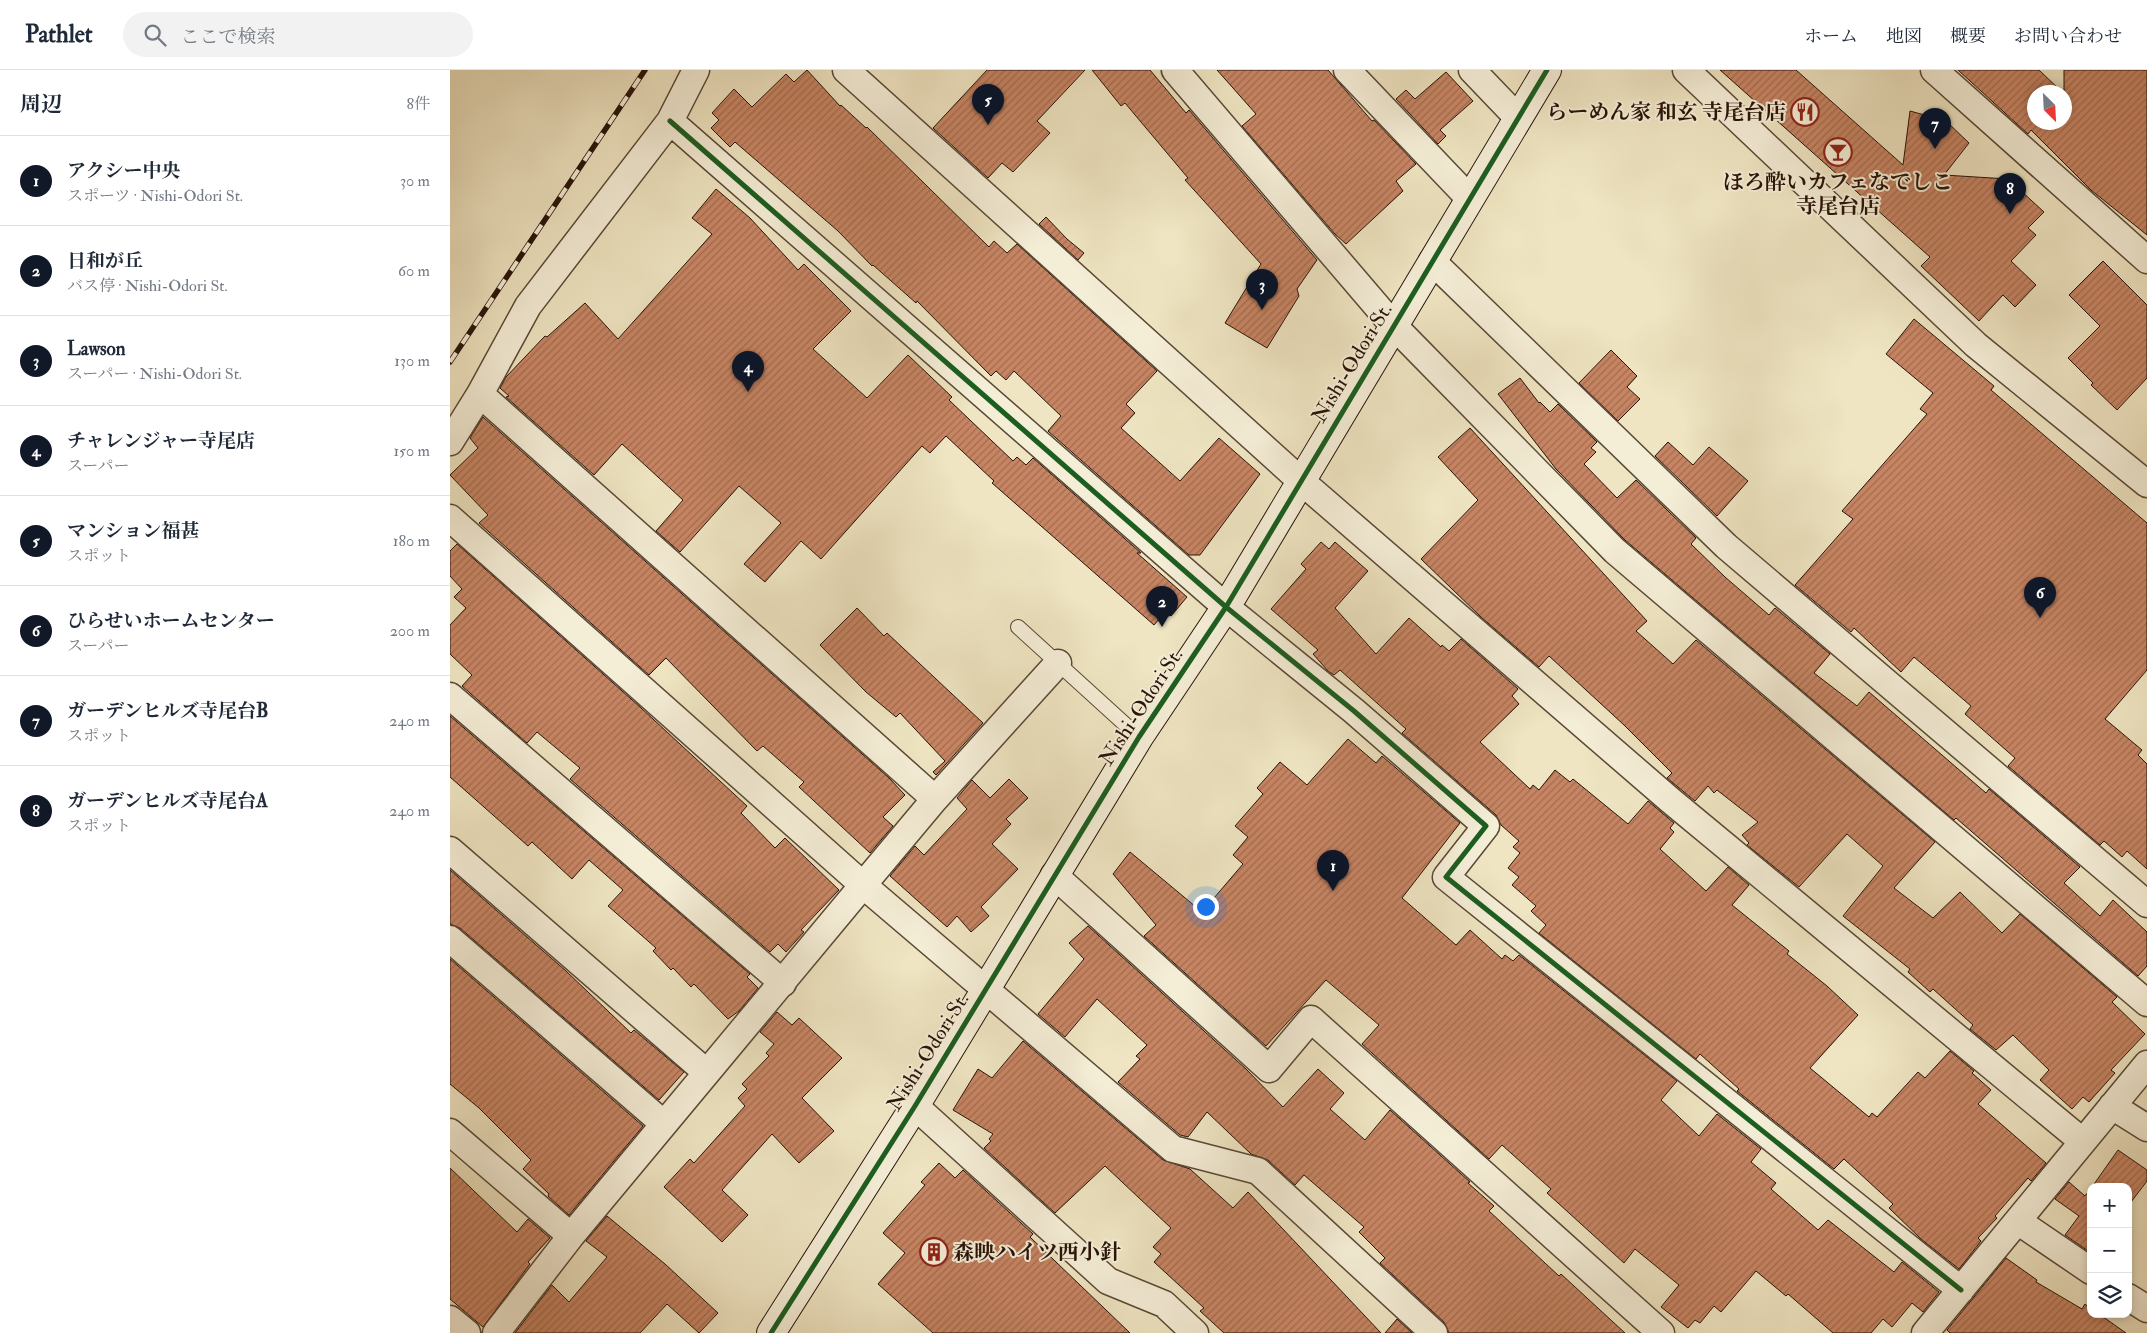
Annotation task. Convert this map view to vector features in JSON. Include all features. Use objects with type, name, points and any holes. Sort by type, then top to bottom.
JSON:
[{"type":"street","points":[[450,442],[480,394],[528,306],[670,121],[696,70]]},
{"type":"street","points":[[846,70],[1301,481],[1670,800],[2082,1141]]},
{"type":"street","points":[[1175,70],[1393,326],[1615,551],[2147,1003]]},
{"type":"street","points":[[1347,70],[1469,198]]},
{"type":"street","points":[[1472,70],[1518,117]]},
{"type":"street","name":"Nishi-Odori St.","points":[[772,1333],[915,1106],[1139,737],[1226,608],[1547,70]]},
{"type":"street","points":[[1686,70],[1976,345],[2147,484]]},
{"type":"street","points":[[1934,70],[2147,260]]},
{"type":"street","points":[[670,121],[1226,608],[1354,711],[1486,826],[1446,877],[1962,1290]]},
{"type":"street","points":[[1432,261],[1726,546],[2147,904]]},
{"type":"street","points":[[480,394],[935,799]]},
{"type":"street","points":[[450,518],[863,884],[987,988],[1173,1149],[1258,1171],[1434,1333]]},
{"type":"street","points":[[496,1333],[571,1236],[706,1072],[783,983],[863,884],[935,799],[1058,663]]},
{"type":"street","points":[[450,696],[783,983]]},
{"type":"street","points":[[450,850],[706,1072]]},
{"type":"street","points":[[1054,875],[1269,1069],[1311,1019],[1661,1333]]},
{"type":"street","points":[[450,939],[664,1124]]},
{"type":"street","points":[[1928,1332],[2019,1222],[2082,1141],[2147,1064]]},
{"type":"street","points":[[915,1106],[1108,1282],[1164,1304],[1195,1333]]},
{"type":"street","points":[[2112,1106],[2147,1128]]},
{"type":"street","points":[[450,1132],[571,1236]]},
{"type":"street","points":[[2019,1222],[2087,1268]]},
{"type":"street","points":[[2132,1300],[2147,1310]]},
{"type":"street","points":[[450,1319],[467,1333]]},
{"type":"lane","points":[[1018,627],[1139,737]]},
{"type":"building","points":[[807,70],[840,106],[867,127],[989,247],[994,241],[1007,253],[1017,244],[1157,371],[1126,404],[1135,413],[1121,428],[1180,481],[1219,438],[1260,474],[1200,555],[1189,555],[1048,431],[1061,416],[1014,371],[1006,380],[996,371],[991,376],[917,301],[916,303],[872,266],[838,231],[735,142],[730,147],[711,128],[719,120],[712,113],[734,89],[752,107],[786,74],[794,82]]},
{"type":"building","points":[[987,70],[1085,70],[1037,121],[1050,133],[1013,172],[1002,163],[988,178],[933,128]]},
{"type":"building","points":[[1092,70],[1150,70],[1186,113],[1189,110],[1317,260],[1297,289],[1299,296],[1267,348],[1225,323],[1261,264],[1185,180],[1188,178],[1125,103],[1121,106]]},
{"type":"building","points":[[1217,70],[1328,70],[1372,121],[1374,120],[1416,164],[1396,181],[1403,191],[1346,244],[1335,234],[1242,126],[1256,114]]},
{"type":"building","points":[[1720,70],[1796,70],[1903,165],[1910,111],[1946,121],[1969,143],[1944,175],[2008,179],[2044,212],[2028,228],[2036,235],[2011,261],[2036,285],[2015,307],[2003,295],[1979,321],[1921,266],[1930,257]]},
{"type":"building","points":[[1958,70],[2039,70],[2055,85],[2027,85],[2027,130],[2031,130],[2028,134]]},
{"type":"building","points":[[2064,70],[2147,70],[2147,235],[2091,190],[2031,130],[2072,130],[2072,85],[2064,85]]},
{"type":"building","points":[[1446,72],[1473,101],[1440,130],[1446,136],[1438,144],[1396,99],[1406,90],[1415,99]]},
{"type":"building","points":[[716,189],[750,218],[798,270],[804,264],[851,311],[813,349],[867,398],[908,355],[952,397],[949,400],[1013,461],[1017,457],[1026,465],[1033,458],[1141,553],[1137,553],[1187,597],[1171,616],[1166,611],[1154,625],[992,483],[994,481],[946,436],[930,453],[922,446],[821,559],[801,541],[765,582],[744,564],[781,523],[739,486],[680,552],[656,531],[683,500],[622,444],[594,475],[506,397],[509,396],[500,388],[506,377],[545,336],[547,337],[585,303],[618,339],[712,234],[692,218]]},
{"type":"building","points":[[1046,217],[1067,239],[1084,253],[1078,260],[1039,224]]},
{"type":"building","points":[[2103,261],[2147,305],[2147,378],[2117,410],[2091,385],[2093,383],[2068,358],[2100,326],[2069,295]]},
{"type":"building","points":[[1914,319],[1994,386],[1991,390],[2147,523],[2147,670],[2105,719],[2142,750],[2138,755],[2147,764],[2147,869],[2127,851],[2122,857],[2104,841],[2100,845],[2008,766],[2015,758],[1965,714],[1971,706],[1914,657],[1901,672],[1854,628],[1851,632],[1795,585],[1853,519],[1842,511],[1927,414],[1920,409],[1933,393],[1886,354]]},
{"type":"building","points":[[1611,350],[1637,376],[1627,387],[1640,399],[1618,421],[1579,383]]},
{"type":"building","points":[[1520,378],[1539,403],[1550,412],[1558,404],[1597,442],[1591,448],[1596,452],[1584,464],[1617,498],[1636,480],[1696,538],[1691,544],[1725,577],[1769,615],[1775,608],[1830,654],[1814,673],[1857,706],[1869,692],[1986,793],[1989,789],[2080,867],[2064,883],[2100,916],[2113,900],[2147,932],[2147,966],[2138,976],[1956,818],[1954,820],[1625,540],[1556,469],[1498,394]]},
{"type":"building","points":[[483,417],[889,778],[905,795],[883,817],[893,826],[870,853],[799,787],[804,782],[763,746],[757,751],[666,658],[649,675],[479,523],[488,515],[450,475],[478,448],[470,438]]},
{"type":"building","points":[[1470,428],[1647,621],[1636,631],[1673,664],[1696,640],[1935,842],[1894,888],[1933,918],[1960,892],[2002,933],[2020,914],[2117,997],[2112,1002],[2145,1034],[2111,1070],[2115,1073],[2089,1102],[2083,1097],[2072,1109],[2040,1080],[2049,1070],[2013,1035],[1996,1050],[1970,1029],[1973,1025],[1933,989],[1930,992],[1908,972],[1910,969],[1843,916],[1883,866],[1847,834],[1799,887],[1747,845],[1749,843],[1742,835],[1758,822],[1717,790],[1714,793],[1708,786],[1695,801],[1667,778],[1672,773],[1624,725],[1549,656],[1539,667],[1481,617],[1421,559],[1478,500],[1438,457]]},
{"type":"building","points":[[1668,442],[1693,465],[1709,447],[1748,481],[1717,516],[1655,456]]},
{"type":"building","points":[[1321,542],[1329,549],[1335,542],[1368,571],[1335,608],[1376,654],[1409,618],[1441,647],[1442,645],[1449,651],[1461,639],[1518,689],[1512,696],[1519,704],[1480,742],[1530,789],[1533,785],[1539,790],[1555,770],[1570,782],[1573,779],[1628,824],[1648,801],[1674,823],[1670,828],[1674,832],[1660,849],[1706,891],[1728,867],[1749,885],[1732,905],[1789,951],[1787,954],[1827,986],[1858,1015],[1810,1068],[1869,1117],[1872,1113],[1877,1117],[1918,1072],[1925,1078],[1950,1051],[1974,1071],[1972,1073],[1991,1090],[1978,1104],[2046,1163],[2031,1181],[2028,1178],[1995,1216],[1997,1218],[1978,1238],[1981,1241],[1959,1269],[1921,1239],[1889,1208],[1893,1204],[1844,1159],[1834,1169],[1737,1091],[1739,1089],[1700,1054],[1696,1059],[1539,933],[1546,925],[1531,911],[1536,906],[1512,885],[1519,877],[1508,868],[1520,853],[1513,847],[1519,841],[1501,825],[1496,815],[1402,733],[1406,729],[1340,670],[1334,675],[1328,671],[1313,654],[1318,650],[1271,609],[1306,569],[1301,564]]},
{"type":"building","points":[[457,544],[640,707],[747,806],[741,813],[775,848],[785,838],[839,890],[801,930],[804,932],[786,952],[778,944],[770,952],[570,779],[580,768],[537,732],[527,743],[462,686],[472,675],[450,654],[450,625],[466,608],[454,597],[462,589],[450,576],[450,551]]},
{"type":"building","points":[[857,608],[884,636],[887,633],[983,723],[936,775],[933,772],[945,761],[900,713],[896,717],[866,692],[820,645]]},
{"type":"building","points":[[450,716],[750,974],[747,977],[758,988],[739,1011],[728,1019],[694,984],[691,987],[673,968],[671,970],[653,951],[656,948],[608,906],[623,890],[589,860],[572,879],[532,842],[528,846],[450,777]]},
{"type":"building","points":[[1348,739],[1376,763],[1382,756],[1460,823],[1402,898],[1456,945],[1470,930],[1502,959],[1505,955],[1513,961],[1519,955],[1677,1081],[1661,1100],[1699,1136],[1717,1114],[1761,1149],[1751,1162],[1776,1183],[1771,1189],[1818,1230],[1828,1220],[1894,1272],[1902,1262],[1939,1292],[1923,1312],[1912,1303],[1892,1327],[1883,1319],[1871,1333],[1833,1333],[1788,1294],[1786,1296],[1756,1271],[1721,1312],[1714,1306],[1700,1323],[1695,1320],[1688,1328],[1661,1307],[1679,1285],[1635,1249],[1624,1263],[1547,1193],[1551,1189],[1502,1145],[1489,1159],[1362,1044],[1379,1025],[1326,980],[1266,1046],[1144,936],[1156,925],[1113,874],[1130,852],[1202,912],[1243,864],[1233,855],[1248,837],[1235,826],[1263,794],[1257,788],[1280,762],[1307,785]]},
{"type":"building","points":[[1009,779],[1028,798],[1006,819],[1011,824],[992,844],[1018,869],[981,907],[989,916],[971,932],[957,916],[947,927],[890,876],[915,846],[924,855],[967,809],[957,798],[972,780],[990,798]]},
{"type":"building","points":[[450,870],[566,971],[631,1033],[634,1030],[684,1072],[659,1100],[460,928],[450,924]]},
{"type":"building","points":[[1088,926],[1246,1069],[1283,1107],[1318,1069],[1344,1093],[1330,1109],[1365,1140],[1390,1110],[1494,1206],[1489,1211],[1559,1276],[1561,1274],[1625,1333],[1449,1333],[1444,1322],[1380,1263],[1385,1258],[1359,1232],[1364,1227],[1304,1175],[1295,1185],[1268,1160],[1251,1154],[1207,1112],[1188,1137],[1180,1135],[1118,1082],[1140,1059],[1136,1056],[1147,1045],[1097,999],[1065,1037],[1038,1014],[1084,959],[1069,943]]},
{"type":"building","points":[[450,959],[643,1126],[569,1215],[523,1169],[531,1160],[479,1108],[450,1084]]},
{"type":"building","points":[[777,1012],[792,1025],[799,1018],[842,1058],[802,1098],[834,1131],[799,1163],[772,1134],[722,1190],[748,1215],[722,1242],[664,1187],[690,1159],[694,1163],[745,1106],[738,1098],[747,1089],[742,1084],[769,1056],[766,1053],[774,1044],[760,1032]]},
{"type":"building","points":[[1023,1041],[1163,1160],[1190,1169],[1233,1208],[1248,1192],[1381,1333],[1224,1333],[1200,1311],[1204,1308],[1154,1262],[1161,1254],[1153,1247],[1171,1228],[1105,1166],[1055,1213],[984,1148],[991,1141],[989,1139],[993,1134],[953,1110],[978,1069],[992,1078]]},
{"type":"building","points":[[2118,1150],[2147,1170],[2147,1181],[2132,1201],[2132,1183],[2095,1183]]},
{"type":"building","points":[[939,1163],[955,1178],[963,1170],[1033,1234],[1030,1237],[1130,1333],[933,1333],[878,1284],[905,1253],[883,1233],[925,1185],[921,1182]]},
{"type":"building","points":[[450,1168],[517,1232],[528,1219],[550,1238],[528,1262],[530,1264],[483,1327],[450,1299]]},
{"type":"building","points":[[2069,1182],[2085,1196],[2087,1193],[2087,1250],[2065,1235],[2079,1216],[2055,1199]]},
{"type":"building","points":[[607,1216],[665,1264],[718,1313],[699,1333],[667,1304],[640,1333],[515,1333],[552,1285],[569,1302],[607,1257],[586,1241]]},
{"type":"building","points":[[2006,1258],[2037,1280],[2036,1282],[2082,1309],[2085,1304],[2087,1306],[2087,1318],[2105,1318],[2126,1333],[1950,1333],[1947,1330]]},
{"type":"building","points":[[1397,1319],[1412,1333],[1385,1333]]},
{"type":"railway","points":[[450,362],[645,70]]},
{"type":"cycle path","points":[[771,1333],[915,1106],[1139,737],[1226,607],[1547,70]]},
{"type":"cycle path","points":[[670,121],[1226,607],[1354,711],[1486,826],[1446,877],[1961,1290]]},
{"type":"place","name":"らーめん家 和玄 寺尾台店","points":[[1805,112]]},
{"type":"place","name":"マンション福甚","points":[[988,125]]},
{"type":"place","name":"ガーデンヒルズ寺尾台B","points":[[1935,149]]},
{"type":"place","name":"ほろ酔いカフェなでしこ 寺尾台店","points":[[1838,152]]},
{"type":"place","name":"ガーデンヒルズ寺尾台A","points":[[2010,214]]},
{"type":"place","name":"Lawson","points":[[1262,310]]},
{"type":"place","name":"チャレンジャー寺尾店","points":[[748,392]]},
{"type":"place","name":"ひらせいホームセンター","points":[[2040,618]]},
{"type":"place","name":"日和が丘","points":[[1162,627]]},
{"type":"place","name":"アクシー中央","points":[[1333,891]]},
{"type":"place","name":"森映ハイツ西小針","points":[[934,1252]]}]
